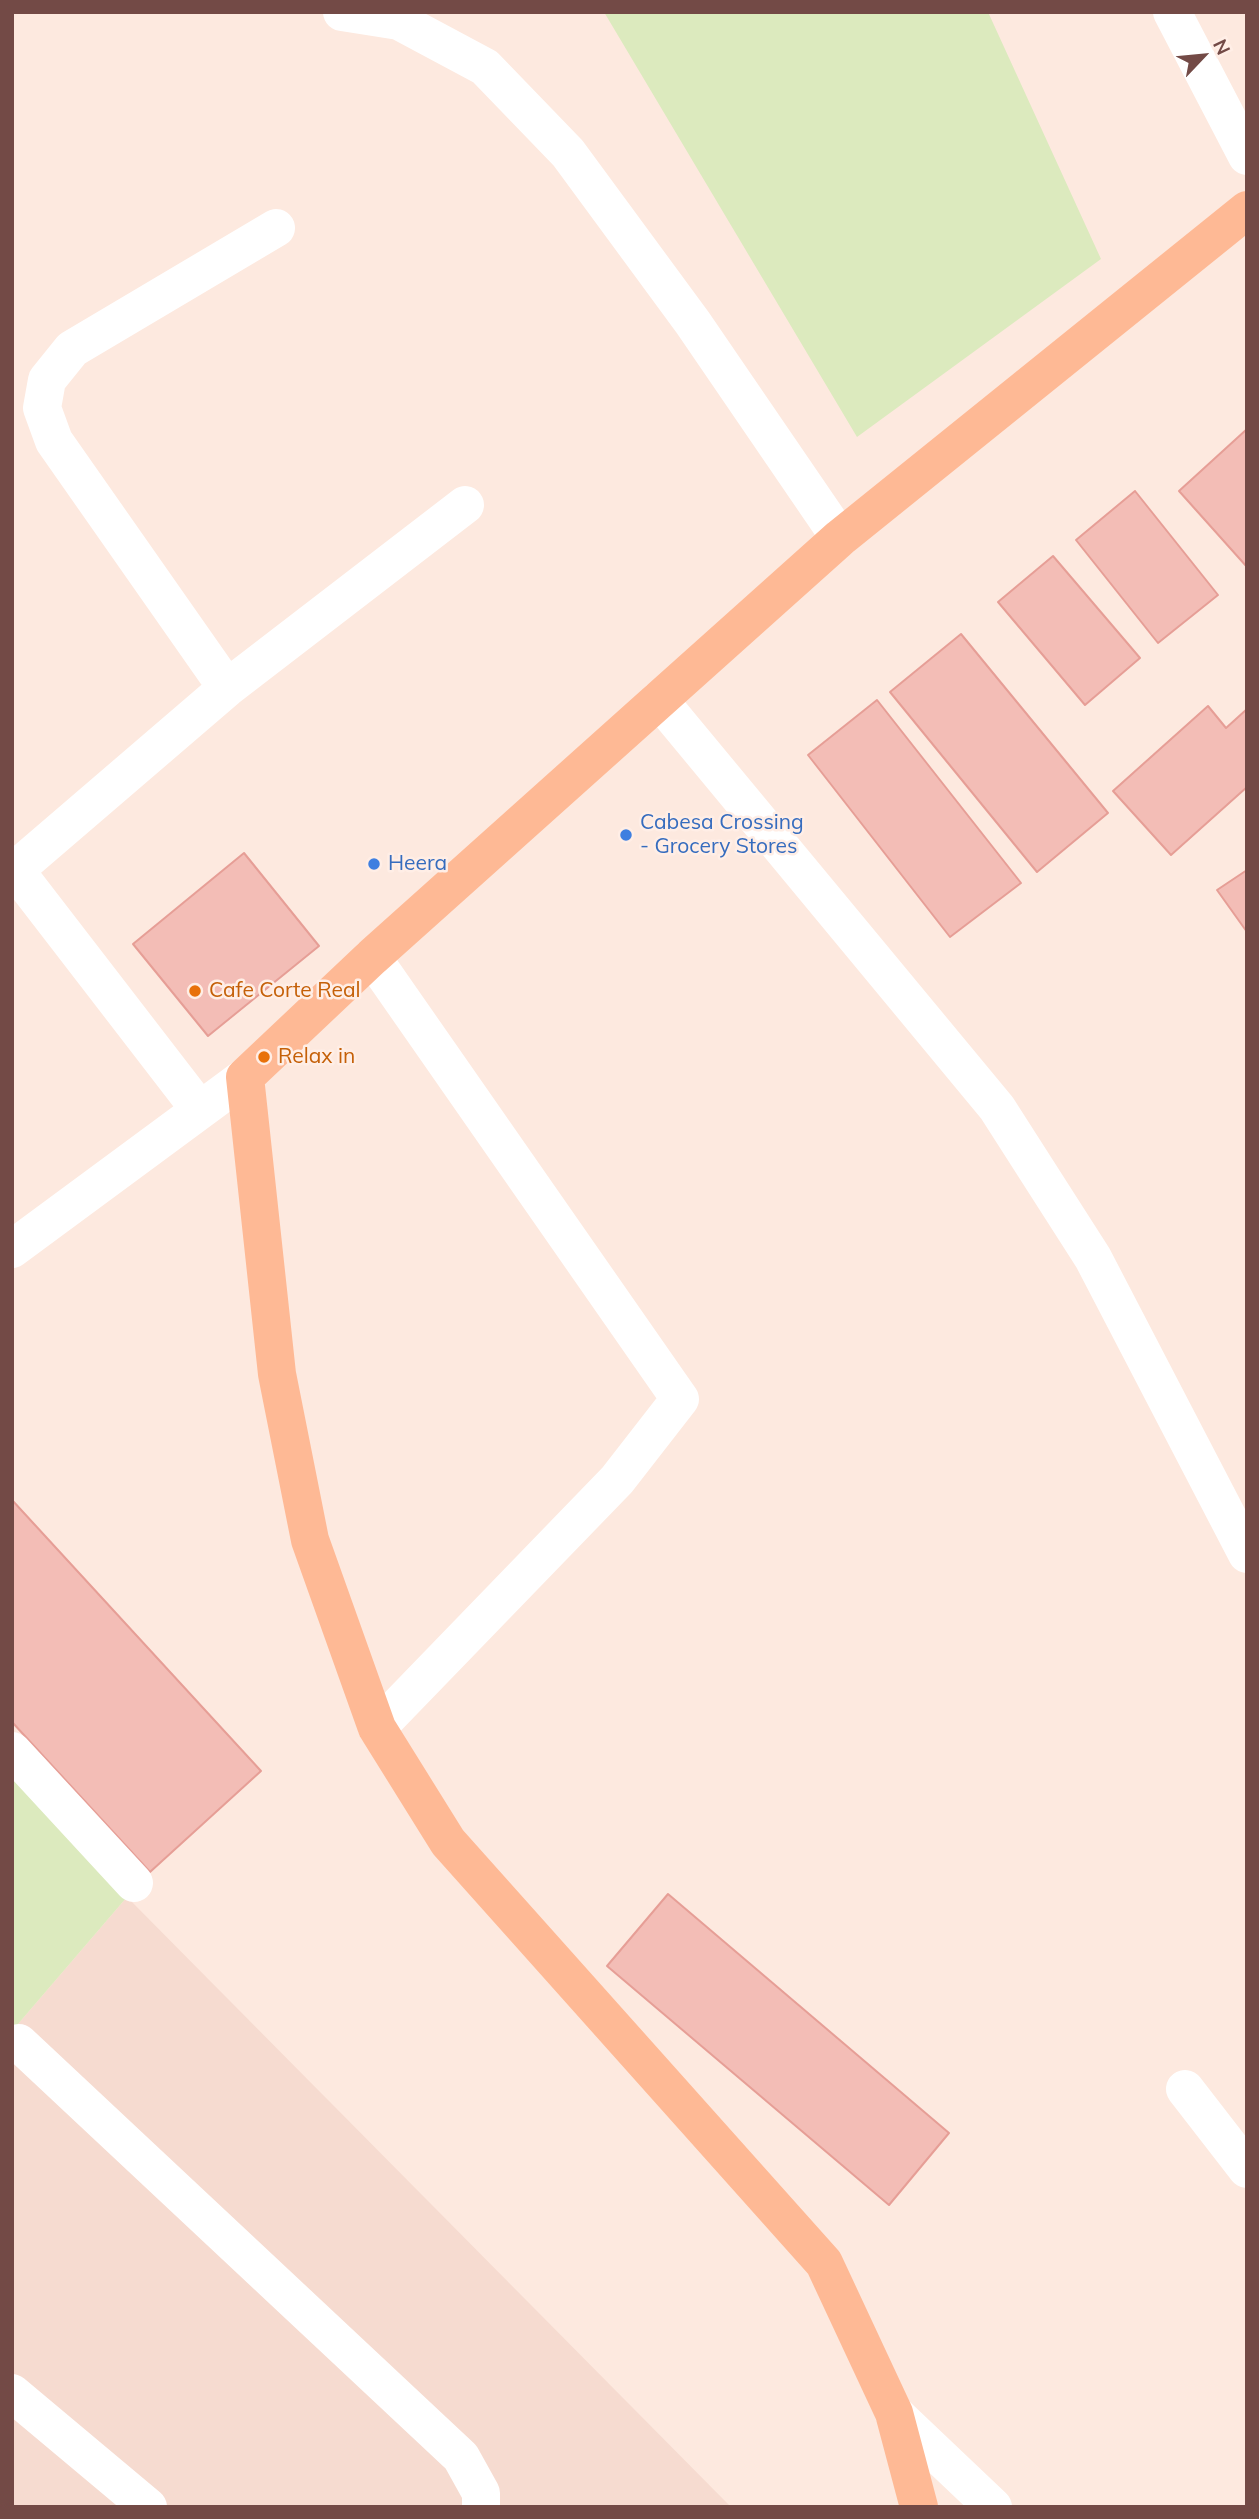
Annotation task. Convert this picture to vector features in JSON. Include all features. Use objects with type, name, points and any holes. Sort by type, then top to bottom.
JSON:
[{"type":"main road","points":[[919,2507],[894,2413],[824,2263],[448,1842],[377,1728],[307,1528],[277,1374],[245,1077],[372,957],[840,538],[1247,210]]},
{"type":"street","points":[[342,12],[399,21],[485,67],[568,153],[693,323],[840,538]]},
{"type":"street","points":[[1172,12],[1247,156]]},
{"type":"street","points":[[227,688],[54,441],[42,408],[47,380],[72,349],[276,228]]},
{"type":"street","points":[[200,1110],[13,868],[227,688],[466,505]]},
{"type":"street","points":[[659,700],[997,1108],[1093,1258],[1247,1554]]},
{"type":"street","points":[[372,957],[680,1399],[617,1480],[377,1728]]},
{"type":"street","points":[[12,1249],[245,1077]]},
{"type":"street","points":[[12,1751],[134,1883]]},
{"type":"street","points":[[19,2043],[461,2457],[481,2493],[481,2507]]},
{"type":"street","points":[[1185,2089],[1247,2169]]},
{"type":"street","points":[[12,2393],[148,2507]]},
{"type":"street","points":[[894,2413],[993,2507]]},
{"type":"shaded area","points":[[127,1897],[731,2507],[12,2507],[12,2031]]},
{"type":"green space","points":[[604,12],[988,12],[1101,259],[857,437]]},
{"type":"green space","points":[[12,1769],[127,1897],[12,2031]]},
{"type":"building","points":[[1247,429],[1247,567],[1179,491]]},
{"type":"building","points":[[1135,491],[1218,595],[1158,643],[1076,540]]},
{"type":"building","points":[[1053,556],[1140,658],[1085,705],[998,602]]},
{"type":"building","points":[[961,634],[1108,813],[1037,872],[890,692]]},
{"type":"building","points":[[877,700],[1021,883],[950,937],[808,755]]},
{"type":"building","points":[[1208,706],[1226,728],[1247,709],[1247,787],[1171,855],[1113,791]]},
{"type":"building","points":[[244,853],[319,946],[208,1036],[133,944]]},
{"type":"building","points":[[1247,870],[1247,932],[1217,890]]},
{"type":"building","points":[[12,1500],[261,1771],[150,1872],[12,1722]]},
{"type":"building","points":[[668,1894],[949,2133],[889,2205],[607,1966]]},
{"type":"place","name":"Cabesa Crossing - Grocery Stores","points":[[626,835]]},
{"type":"place","name":"Heera","points":[[374,864]]},
{"type":"place","name":"Cafe Corte Real","points":[[195,991]]},
{"type":"place","name":"Relax in","points":[[264,1057]]}]
